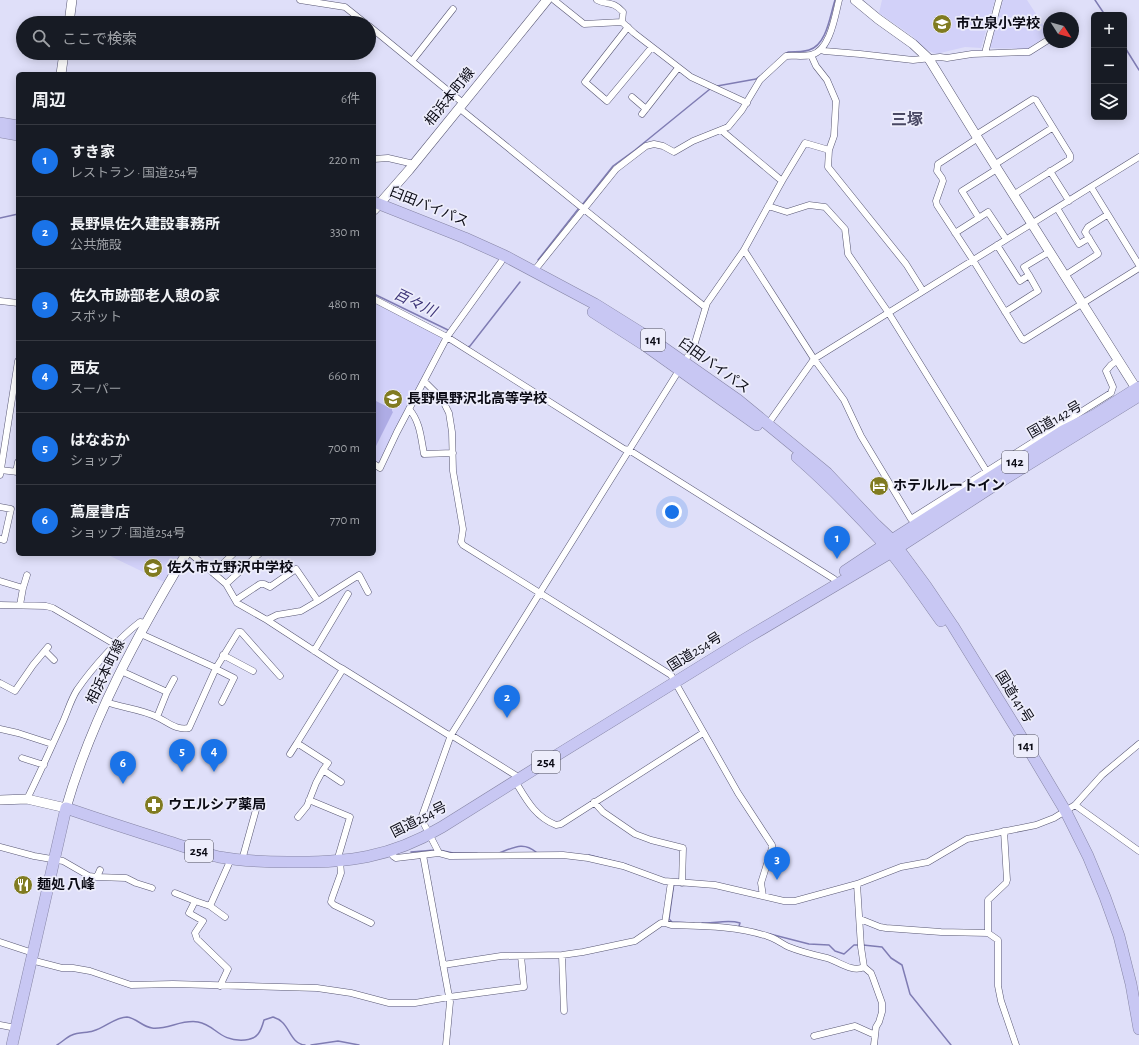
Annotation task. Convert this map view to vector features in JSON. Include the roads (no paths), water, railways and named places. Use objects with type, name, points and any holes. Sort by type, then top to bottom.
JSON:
[{"type":"highway","points":[[0,123],[16,126]]},
{"type":"highway","points":[[0,132],[16,135]]},
{"type":"highway","name":"臼田バイパス","points":[[376,207],[501,262],[591,310],[646,346],[682,365],[768,424],[827,473],[876,525],[891,546]]},
{"type":"highway","name":"臼田バイパス","points":[[376,207],[465,238],[505,256],[606,311],[651,339],[802,461],[844,503],[891,546]]},
{"type":"highway","name":"国道142号","points":[[891,546],[989,475],[1063,431],[1138,391]]},
{"type":"highway","name":"国道142号","points":[[891,546],[1138,391]]},
{"type":"highway","name":"国道254号","points":[[745,639],[771,620],[834,579],[891,546]]},
{"type":"highway","name":"国道254号","points":[[66,808],[195,850],[237,859],[293,862],[339,861],[367,857],[390,851],[429,835],[517,779],[675,683],[891,546]]},
{"type":"highway","name":"国道141号","points":[[891,546],[947,630],[1062,814],[1125,960],[1136,1001],[1139,1029]]},
{"type":"highway","points":[[12,1045],[66,808]]},
{"type":"main road","points":[[70,16],[72,0]]},
{"type":"main road","name":"相浜本町線","points":[[376,206],[414,164],[547,0]]},
{"type":"main road","points":[[855,0],[878,19],[913,44],[929,59],[976,137],[1138,391]]},
{"type":"main road","points":[[61,72],[63,60]]},
{"type":"main road","name":"相浜本町線","points":[[66,808],[106,702],[121,670],[185,556]]},
{"type":"main road","points":[[0,800],[27,799],[66,808]]},
{"type":"street","points":[[300,0],[345,7],[356,16]]},
{"type":"street","points":[[554,0],[584,24],[622,22],[678,68],[694,79],[747,103]]},
{"type":"street","points":[[596,0],[618,6],[623,12],[622,22]]},
{"type":"street","points":[[534,271],[616,169],[646,146],[654,144],[663,146],[674,152],[693,141],[728,127],[747,103],[760,80],[786,56],[811,55],[821,50],[828,40],[840,0]]},
{"type":"street","points":[[985,53],[999,0]]},
{"type":"street","points":[[412,61],[454,9]]},
{"type":"street","points":[[628,27],[585,82],[607,101],[652,47]]},
{"type":"street","points":[[376,32],[584,208],[705,307]]},
{"type":"street","points":[[821,50],[824,52],[860,54],[905,60],[947,58],[985,53],[1029,52],[1043,43]]},
{"type":"street","points":[[811,55],[819,71],[827,80],[836,101],[834,136],[829,150],[828,166],[906,264],[923,291]]},
{"type":"street","points":[[632,97],[644,112],[678,68]]},
{"type":"street","points":[[1013,195],[1070,159],[1070,155],[1036,100],[1033,99],[979,133],[975,140],[938,164],[937,171],[943,181],[936,201],[937,205],[1024,340],[1139,267],[1091,187]]},
{"type":"street","points":[[979,218],[962,191],[1052,128]]},
{"type":"street","points":[[721,130],[782,181]]},
{"type":"street","points":[[439,853],[423,822],[422,816],[451,735],[694,346],[705,307],[744,250],[805,143],[829,150]]},
{"type":"street","points":[[768,424],[814,359],[1139,157]]},
{"type":"street","points":[[376,158],[394,159],[414,164]]},
{"type":"street","points":[[1050,171],[1069,201]]},
{"type":"street","points":[[768,206],[787,212],[809,205],[826,207],[845,229],[848,254],[888,312],[989,475]]},
{"type":"street","points":[[1057,208],[1079,244],[1089,238]]},
{"type":"street","points":[[955,233],[988,212],[1006,239]]},
{"type":"street","points":[[1064,276],[1098,254],[1086,232],[1088,227],[1107,215]]},
{"type":"street","points":[[997,245],[1020,281],[1029,275]]},
{"type":"street","points":[[744,250],[814,359],[844,400],[861,436],[911,519],[989,475],[1111,393],[1113,387],[1106,371],[1110,365],[1118,360]]},
{"type":"street","points":[[1006,312],[1038,291],[1024,267],[1049,252]]},
{"type":"street","points":[[376,465],[380,468],[409,408],[447,337],[501,262]]},
{"type":"street","points":[[376,300],[447,337],[834,579]]},
{"type":"street","points":[[0,301],[16,304]]},
{"type":"street","points":[[424,381],[442,399],[449,413],[452,432],[453,471],[463,529],[461,542],[463,545],[671,676],[738,793],[772,845],[761,884],[763,896]]},
{"type":"street","points":[[16,388],[15,402],[0,472],[16,472]]},
{"type":"street","points":[[409,408],[415,414],[424,454],[453,453]]},
{"type":"street","points":[[0,507],[11,509],[4,540],[0,539]]},
{"type":"street","points":[[193,556],[226,584],[237,603],[267,620],[339,667],[447,734],[451,735],[517,779],[536,813],[550,823],[556,825],[703,733]]},
{"type":"street","points":[[213,573],[231,556]]},
{"type":"street","points":[[226,584],[257,556]]},
{"type":"street","points":[[236,600],[260,584],[270,587],[296,569],[318,602]]},
{"type":"street","points":[[20,605],[27,575]]},
{"type":"street","points":[[267,620],[277,615],[301,611],[318,602],[359,575],[368,592]]},
{"type":"street","points":[[0,580],[23,588]]},
{"type":"street","points":[[314,651],[348,594]]},
{"type":"street","points":[[0,605],[42,605],[53,608],[116,645]]},
{"type":"street","points":[[27,799],[77,690],[94,668],[136,625],[140,622],[146,623]]},
{"type":"street","points":[[106,702],[157,717],[177,727],[189,728],[223,655],[238,632],[241,632],[280,676]]},
{"type":"street","points":[[140,634],[234,678],[222,702]]},
{"type":"street","points":[[0,683],[14,691],[46,649],[54,660]]},
{"type":"street","points":[[223,655],[253,671]]},
{"type":"street","points":[[290,754],[344,669]]},
{"type":"street","points":[[121,670],[168,692]]},
{"type":"street","points":[[157,717],[174,679]]},
{"type":"street","points":[[0,729],[52,744]]},
{"type":"street","points":[[297,743],[328,762],[316,784],[307,806],[298,817]]},
{"type":"street","points":[[390,851],[396,858],[439,853],[450,856],[563,855],[588,858],[623,866],[657,879],[676,883],[715,885],[784,901],[795,901],[857,884],[889,870],[928,862],[967,839],[1036,825],[1062,814],[1075,805],[1102,775],[1139,744]]},
{"type":"street","points":[[22,758],[44,764]]},
{"type":"street","points":[[323,770],[341,782]]},
{"type":"street","points":[[309,800],[350,817],[339,861],[341,873],[331,902],[334,905],[371,923]]},
{"type":"street","points":[[594,802],[604,812],[635,834],[666,845],[683,848],[666,923]]},
{"type":"street","points":[[1075,805],[1139,851]]},
{"type":"street","points":[[210,906],[237,859],[257,806]]},
{"type":"street","points":[[988,933],[988,900],[1006,883],[1007,880],[1004,831]]},
{"type":"street","points":[[0,847],[34,856],[63,860],[89,876],[126,878],[152,888]]},
{"type":"street","points":[[423,855],[450,1002],[446,1045]]},
{"type":"street","points":[[97,877],[100,870]]},
{"type":"street","points":[[857,884],[864,967],[873,978],[882,1003],[881,1017],[876,1027],[874,1045]]},
{"type":"street","points":[[175,893],[210,906],[225,917]]},
{"type":"street","points":[[195,901],[186,912],[206,923],[195,933],[197,939],[228,969],[220,986]]},
{"type":"street","points":[[860,919],[880,928],[988,933],[998,940],[998,986],[1001,1001],[1016,1045]]},
{"type":"street","points":[[443,965],[501,956],[562,955],[635,941],[661,924],[666,923],[671,925],[724,927],[744,930],[769,937],[807,954],[830,959],[846,966],[857,968],[864,967]]},
{"type":"street","points":[[0,942],[32,957],[62,968],[90,971],[131,984],[317,988],[351,993],[389,1003],[415,1002],[524,987],[521,956]]},
{"type":"street","points":[[562,955],[564,1012]]},
{"type":"street","points":[[0,1025],[16,1028]]},
{"type":"street","points":[[814,1036],[855,1026],[875,1035]]},
{"type":"waterway","points":[[785,54],[788,52],[802,52],[809,50],[820,42],[827,29],[835,0]]},
{"type":"waterway","points":[[1095,0],[1103,12]]},
{"type":"waterway","points":[[1125,48],[1139,70]]},
{"type":"waterway","points":[[717,86],[756,79],[760,76]]},
{"type":"waterway","points":[[582,205],[613,166],[710,89]]},
{"type":"waterway","points":[[538,260],[579,208]]},
{"type":"waterway","points":[[0,218],[16,214]]},
{"type":"waterway","points":[[468,347],[520,282]]},
{"type":"waterway","name":"百々川","points":[[376,295],[448,330]]},
{"type":"waterway","points":[[499,853],[518,846],[527,847],[536,852]]},
{"type":"waterway","points":[[411,852],[435,850]]},
{"type":"waterway","points":[[439,850],[453,853],[477,853]]},
{"type":"waterway","points":[[589,855],[628,865]]},
{"type":"waterway","points":[[674,883],[669,919],[672,922],[694,923]]},
{"type":"waterway","points":[[702,923],[735,922],[740,923],[739,926],[741,927]]},
{"type":"waterway","points":[[770,934],[809,944],[829,945],[835,951],[844,954],[854,945],[859,945]]},
{"type":"waterway","points":[[863,945],[882,947],[891,958],[902,965],[910,994],[951,1045]]},
{"type":"waterway","points":[[57,1045],[72,1035],[102,1028],[123,1017],[133,1019],[152,1028],[192,1021],[198,1022],[209,1026],[223,1036],[236,1040],[253,1038],[262,1028],[264,1020],[273,1017],[285,1025],[297,1042],[305,1045]]},
{"type":"waterway","points":[[311,1045],[338,1041],[359,1045]]},
{"type":"place","name":"市立泉小学校","points":[[942,24]]},
{"type":"place","name":"長野県野沢北高等学校","points":[[393,399]]},
{"type":"place","name":"ホテルルートイン","points":[[879,486]]},
{"type":"place","name":"すき家","points":[[837,559]]},
{"type":"place","name":"佐久市立野沢中学校","points":[[153,568]]},
{"type":"place","name":"長野県佐久建設事務所","points":[[507,718]]},
{"type":"place","name":"はなおか","points":[[182,772]]},
{"type":"place","name":"西友","points":[[214,772]]},
{"type":"place","name":"蔦屋書店","points":[[123,784]]},
{"type":"place","name":"ウエルシア薬局","points":[[154,805]]},
{"type":"place","name":"佐久市跡部老人憩の家","points":[[777,880]]},
{"type":"place","name":"麺処 八峰","points":[[23,885]]},
{"type":"district","name":"三塚","points":[[907,120]]}]
